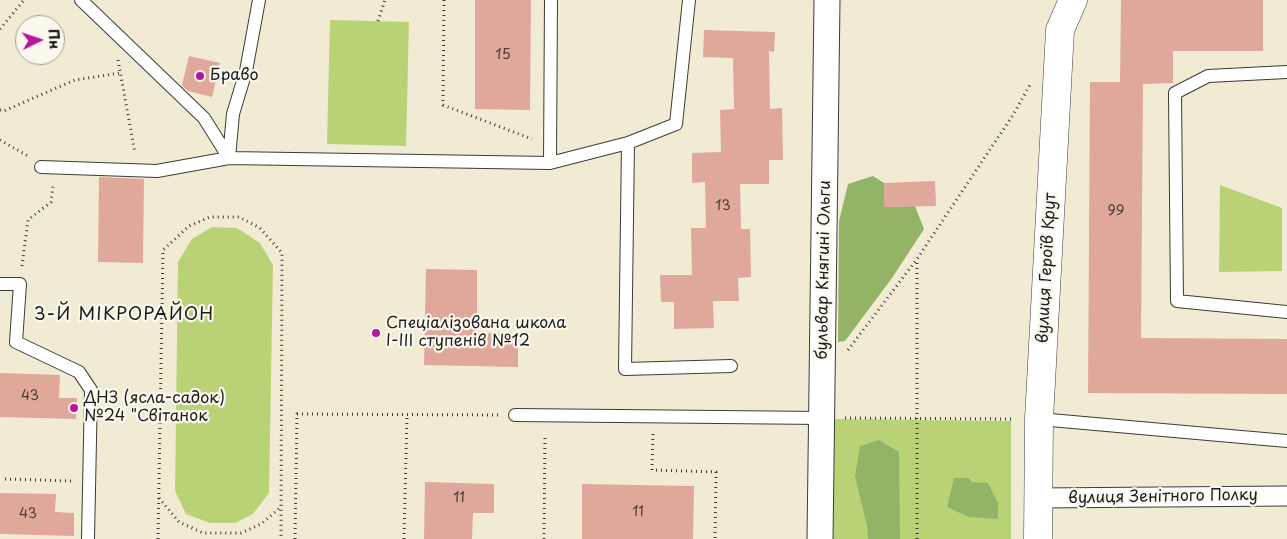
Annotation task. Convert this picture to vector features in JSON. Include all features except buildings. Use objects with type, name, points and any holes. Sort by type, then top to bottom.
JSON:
[{"type":"street","name":"бульвар Княгині Ольги","points":[[820,539],[827,0]]},
{"type":"street","name":"вулиця Героїв Крут","points":[[1038,539],[1039,419],[1060,30],[1073,0]]},
{"type":"street","name":"вулиця Зенітного Полку","points":[[1038,498],[1287,496]]},
{"type":"lane","points":[[81,0],[204,118],[229,158]]},
{"type":"lane","points":[[229,158],[233,114],[246,71],[259,0]]},
{"type":"lane","points":[[550,163],[551,0]]},
{"type":"lane","points":[[47,167],[158,171],[229,158],[550,163],[628,143],[676,124],[689,0]]},
{"type":"lane","points":[[1287,72],[1208,76],[1175,93],[1177,302],[1287,312]]},
{"type":"lane","points":[[628,143],[625,369],[732,366]]},
{"type":"lane","points":[[0,284],[20,284],[16,342],[79,372],[91,390],[88,539]]},
{"type":"lane","points":[[514,415],[822,418]]},
{"type":"lane","points":[[1039,419],[1287,441]]},
{"type":"path","points":[[0,29],[24,0]]},
{"type":"path","points":[[378,21],[385,0]]},
{"type":"path","points":[[444,0],[443,105],[550,146]]},
{"type":"path","points":[[112,30],[138,170]]},
{"type":"path","points":[[0,110],[4,111],[75,80],[120,73]]},
{"type":"path","points":[[846,353],[917,259],[1013,115],[1032,81]]},
{"type":"path","points":[[0,140],[47,167],[51,202],[28,220],[20,284]]},
{"type":"path","points":[[158,539],[163,250],[189,226],[210,217],[239,217],[260,228],[282,252],[281,539]]},
{"type":"path","points":[[917,259],[917,539]]},
{"type":"path","points":[[295,539],[297,414],[514,415]]},
{"type":"path","points":[[404,539],[407,415]]},
{"type":"path","points":[[544,539],[546,416]]},
{"type":"path","points":[[654,416],[652,470],[716,472],[715,539]]},
{"type":"path","points":[[822,418],[1039,419]]},
{"type":"path","points":[[5,478],[89,482]]},
{"type":"path","points":[[159,498],[179,522],[203,532],[241,533],[261,524],[281,506]]},
{"type":"green space","points":[[330,20],[409,22],[406,146],[327,144]]},
{"type":"green space","points":[[873,176],[884,183],[885,207],[915,206],[924,229],[892,278],[845,341],[838,342],[839,221],[848,184]]},
{"type":"green space","points":[[1220,185],[1282,208],[1282,271],[1219,272]]},
{"type":"green space","points":[[212,227],[237,228],[260,243],[273,265],[269,493],[253,514],[235,523],[210,523],[186,514],[175,491],[178,262],[192,239]]},
{"type":"green space","points":[[834,419],[1011,421],[1011,539],[833,539]]},
{"type":"green space","points":[[879,440],[899,452],[900,539],[868,539],[867,526],[855,476],[860,446]]},
{"type":"green space","points":[[954,478],[969,478],[972,482],[988,483],[998,503],[998,519],[969,517],[947,507]]},
{"type":"place","name":"Браво","points":[[200,76]]},
{"type":"place","name":"Спеціалізована школа І-ІІІ ступенів №12","points":[[376,333]]},
{"type":"place","name":"ДНЗ (ясла-садок) №24 \"Світанок","points":[[74,408]]},
{"type":"district","name":"3-Й МІКРОРАЙОН","points":[[124,315]]}]
